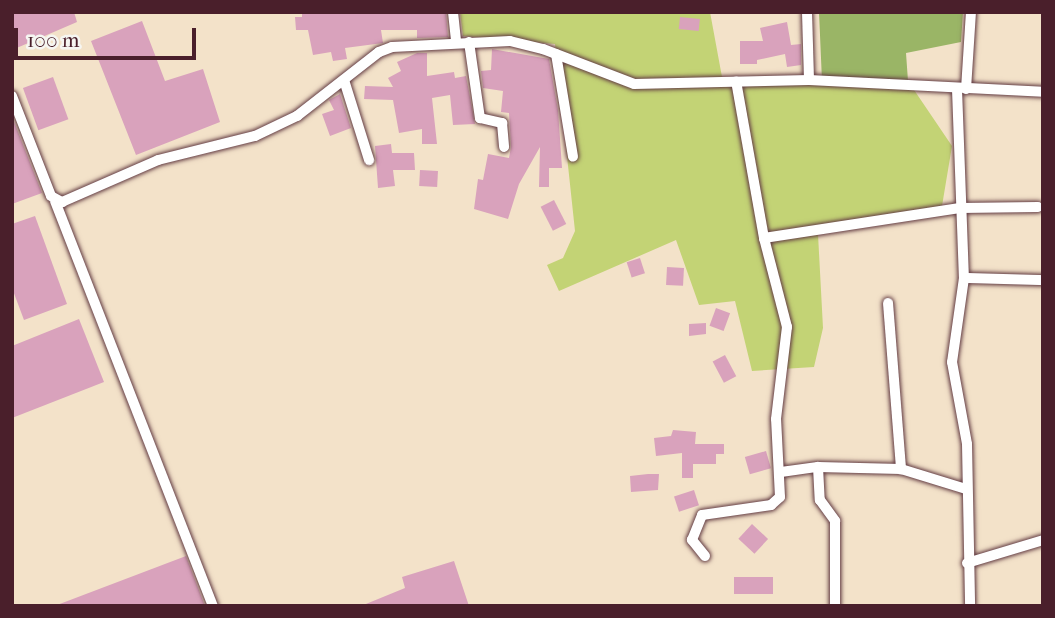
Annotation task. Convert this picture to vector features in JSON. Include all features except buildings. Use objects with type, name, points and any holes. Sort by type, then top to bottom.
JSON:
[{"type":"street","points":[[453,12],[456,43]]},
{"type":"street","points":[[807,12],[808,80]]},
{"type":"street","points":[[970,606],[964,419],[952,362],[964,278],[960,208],[961,89],[971,12]]},
{"type":"street","points":[[55,201],[158,160],[255,136],[297,117],[386,49],[510,41],[556,54],[634,84],[808,80],[1043,92]]},
{"type":"street","points":[[469,42],[480,118],[502,123],[504,147]]},
{"type":"street","points":[[556,54],[573,157]]},
{"type":"street","points":[[344,80],[369,160]]},
{"type":"street","points":[[705,556],[692,540],[696,522],[710,512],[771,505],[780,497],[781,472],[776,419],[788,342],[764,237],[736,81]]},
{"type":"street","points":[[12,96],[213,606]]},
{"type":"street","points":[[764,237],[960,208],[1038,207]]},
{"type":"street","points":[[964,278],[1043,279]]},
{"type":"street","points":[[888,303],[901,469]]},
{"type":"street","points":[[781,472],[818,467],[901,469],[966,489]]},
{"type":"street","points":[[818,467],[820,500],[835,521],[835,606]]},
{"type":"street","points":[[967,563],[1043,540]]},
{"type":"green space","points":[[460,12],[710,12],[722,77],[908,81],[952,146],[942,206],[818,234],[823,328],[814,367],[752,371],[735,301],[699,305],[676,240],[559,291],[547,265],[563,258],[575,231],[555,44],[463,36]]},
{"type":"green space","points":[[819,12],[963,12],[961,42],[906,53],[908,81],[822,81]]}]
